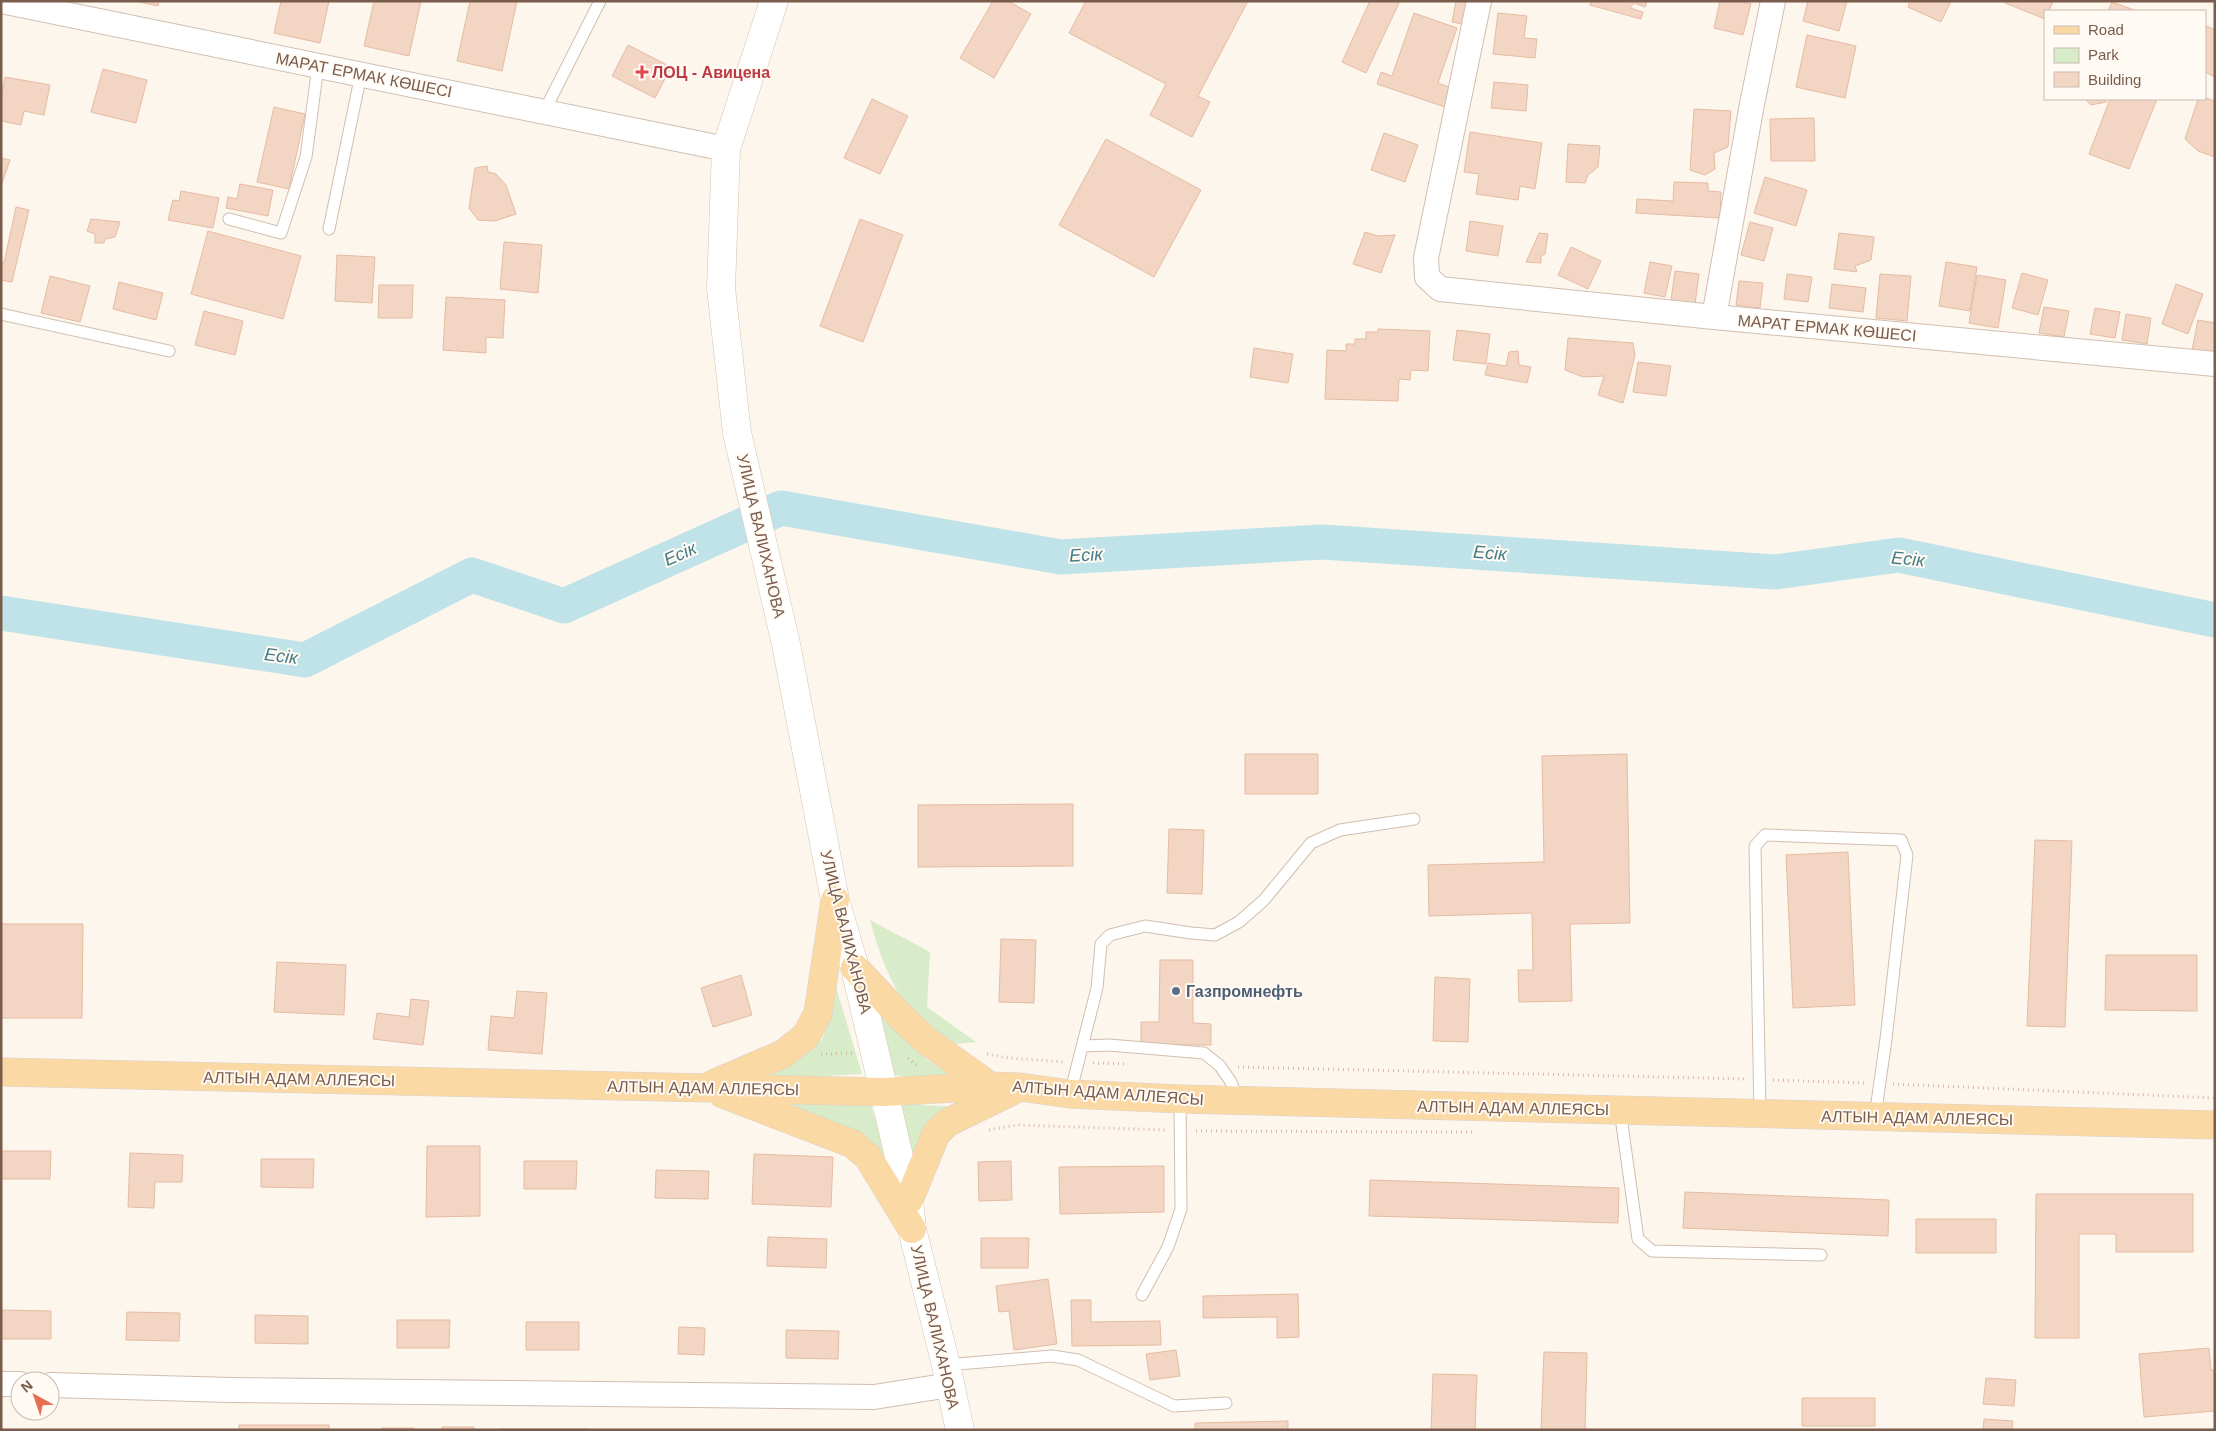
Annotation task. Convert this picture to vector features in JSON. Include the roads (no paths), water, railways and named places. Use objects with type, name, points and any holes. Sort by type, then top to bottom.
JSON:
[{"type":"main road","name":"УЛИЦА ВАЛИХАНОВА","points":[[774,1],[726,149],[721,288],[737,433],[786,644],[835,900],[855,968],[909,1200],[912,1229],[960,1430]]},
{"type":"main road","points":[[705,1088],[783,1054],[806,1036],[818,1013],[835,900]]},
{"type":"main road","points":[[855,968],[905,1021],[927,1041],[990,1086]]},
{"type":"main road","name":"АЛТЫН АДАМ АЛЛЕЯСЫ","points":[[1,1072],[884,1092],[990,1086],[1020,1087],[1070,1094],[1180,1099],[2215,1125]]},
{"type":"main road","points":[[909,1200],[936,1134],[947,1123],[1020,1087]]},
{"type":"main road","points":[[705,1088],[853,1144],[868,1157],[912,1229]]},
{"type":"street","name":"МАРАТ ЕРМАК КӨШЕСІ","points":[[1,1],[726,149]]},
{"type":"street","name":"МАРАТ ЕРМАК КӨШЕСІ","points":[[1479,1],[1426,258],[1427,277],[1440,290],[1714,318],[2215,364]]},
{"type":"street","points":[[1714,318],[1752,104],[1773,1]]},
{"type":"street","points":[[60,1385],[231,1390],[874,1397],[948,1375]]},
{"type":"lane","points":[[544,112],[600,1]]},
{"type":"lane","points":[[229,219],[281,234],[306,156],[318,66]]},
{"type":"lane","points":[[329,229],[361,74]]},
{"type":"lane","points":[[1,314],[169,351]]},
{"type":"lane","points":[[1070,1094],[1097,988],[1101,944],[1110,936],[1145,926],[1191,933],[1215,934],[1239,922],[1264,900],[1311,843],[1340,830],[1414,819]]},
{"type":"lane","points":[[1760,1114],[1755,846],[1765,835],[1901,840],[1907,855],[1875,1117]]},
{"type":"lane","points":[[1083,1046],[1109,1045],[1204,1053],[1220,1066],[1231,1082],[1238,1100]]},
{"type":"lane","points":[[1142,1295],[1168,1247],[1181,1210],[1180,1099]]},
{"type":"lane","points":[[1620,1110],[1638,1239],[1652,1251],[1821,1255]]},
{"type":"lane","points":[[948,1375],[1052,1356],[1078,1360],[1174,1406],[1226,1403]]},
{"type":"waterway","name":"Есік","points":[[1,613],[305,660],[472,575],[564,606],[781,508],[1061,557],[1322,542],[1775,572],[1899,555],[2215,620]]},
{"type":"place","name":"ЛОЦ - Авицена","points":[[642,72]]},
{"type":"place","name":"Газпромнефть","points":[[1176,991]]}]
